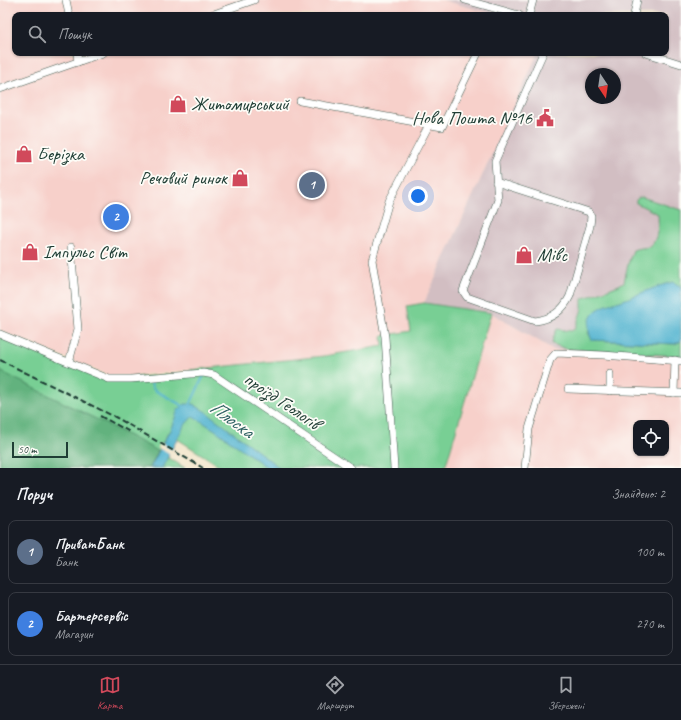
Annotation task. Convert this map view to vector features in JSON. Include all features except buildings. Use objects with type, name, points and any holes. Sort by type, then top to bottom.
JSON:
[{"type":"street","points":[[66,0],[69,12]]},
{"type":"street","points":[[220,12],[254,0]]},
{"type":"street","points":[[465,0],[498,12]]},
{"type":"street","points":[[530,12],[533,0]]},
{"type":"street","points":[[635,12],[638,0]]},
{"type":"street","points":[[77,56],[78,62]]},
{"type":"street","points":[[0,89],[95,56]]},
{"type":"street","points":[[300,101],[442,127],[477,56]]},
{"type":"street","points":[[496,182],[589,212],[591,216],[590,226],[570,296],[567,304],[555,316],[535,321],[467,297],[463,291],[498,200],[496,182],[495,161],[542,56]]},
{"type":"street","points":[[656,56],[681,64]]},
{"type":"street","points":[[394,468],[385,337],[372,260],[389,200],[429,125]]},
{"type":"street","points":[[69,362],[78,329],[71,247]]},
{"type":"street","name":"проїзд Геологів","points":[[0,334],[109,379],[131,380],[203,372],[214,375],[350,468]]},
{"type":"street","points":[[525,468],[530,429],[550,360],[556,353],[678,361],[678,393],[568,389]]},
{"type":"street","points":[[610,374],[610,391]]},
{"type":"shaded area","name":"Речовий ринок","points":[[0,0],[442,0],[486,12],[12,12],[12,56],[537,56],[424,303],[407,306],[412,331],[383,336],[383,346],[324,356],[131,376],[110,376],[0,331]]},
{"type":"shaded area","points":[[442,0],[681,0],[681,358],[554,350],[491,313],[424,303],[537,56],[669,56],[669,12],[486,12]]},
{"type":"shaded area","points":[[491,313],[554,350],[681,358],[681,468],[445,468]]},
{"type":"green space","points":[[642,197],[681,210],[681,290],[680,286],[605,306],[588,333],[593,340],[675,344],[681,341],[681,356],[567,349],[552,344],[557,329],[571,331],[575,329],[582,309],[582,299],[624,282],[633,250],[652,245],[656,237],[658,214],[636,203],[638,198]]},
{"type":"green space","points":[[424,303],[491,313],[445,468],[223,468],[168,433],[158,451],[185,468],[0,468],[0,334],[109,379],[191,373],[190,370],[324,356],[383,346],[382,336],[411,331],[407,306]]},
{"type":"green space","points":[[0,371],[158,451],[150,468],[0,468]]},
{"type":"water","points":[[673,282],[680,286],[681,290],[681,341],[675,344],[592,340],[590,337],[589,322],[592,315],[598,309]]},
{"type":"water","points":[[185,404],[193,404],[206,412],[280,468],[268,468],[193,416],[184,426],[162,468],[150,468],[171,428],[178,410]]},
{"type":"pier","points":[[160,443],[173,450],[171,455],[158,448]]},
{"type":"waterway","points":[[190,405],[204,375]]},
{"type":"waterway","points":[[151,381],[152,387],[156,391],[185,407]]},
{"type":"railway","points":[[0,360],[117,418],[203,468]]},
{"type":"railway","points":[[100,416],[130,432]]},
{"type":"place","name":"Житомирський","points":[[178,104]]},
{"type":"place","name":"Нова Пошта №16","points":[[545,118]]},
{"type":"place","name":"Берізка","points":[[24,154]]},
{"type":"place","name":"Речовий ринок","points":[[240,178]]},
{"type":"place","name":"ПриватБанк","points":[[312,185]]},
{"type":"place","name":"Бартерсервіс","points":[[116,217]]},
{"type":"place","name":"Імпульс Світ","points":[[30,252]]},
{"type":"place","name":"Мівс","points":[[524,255]]},
{"type":"water label","name":"Плоска","points":[[232,419]]}]
